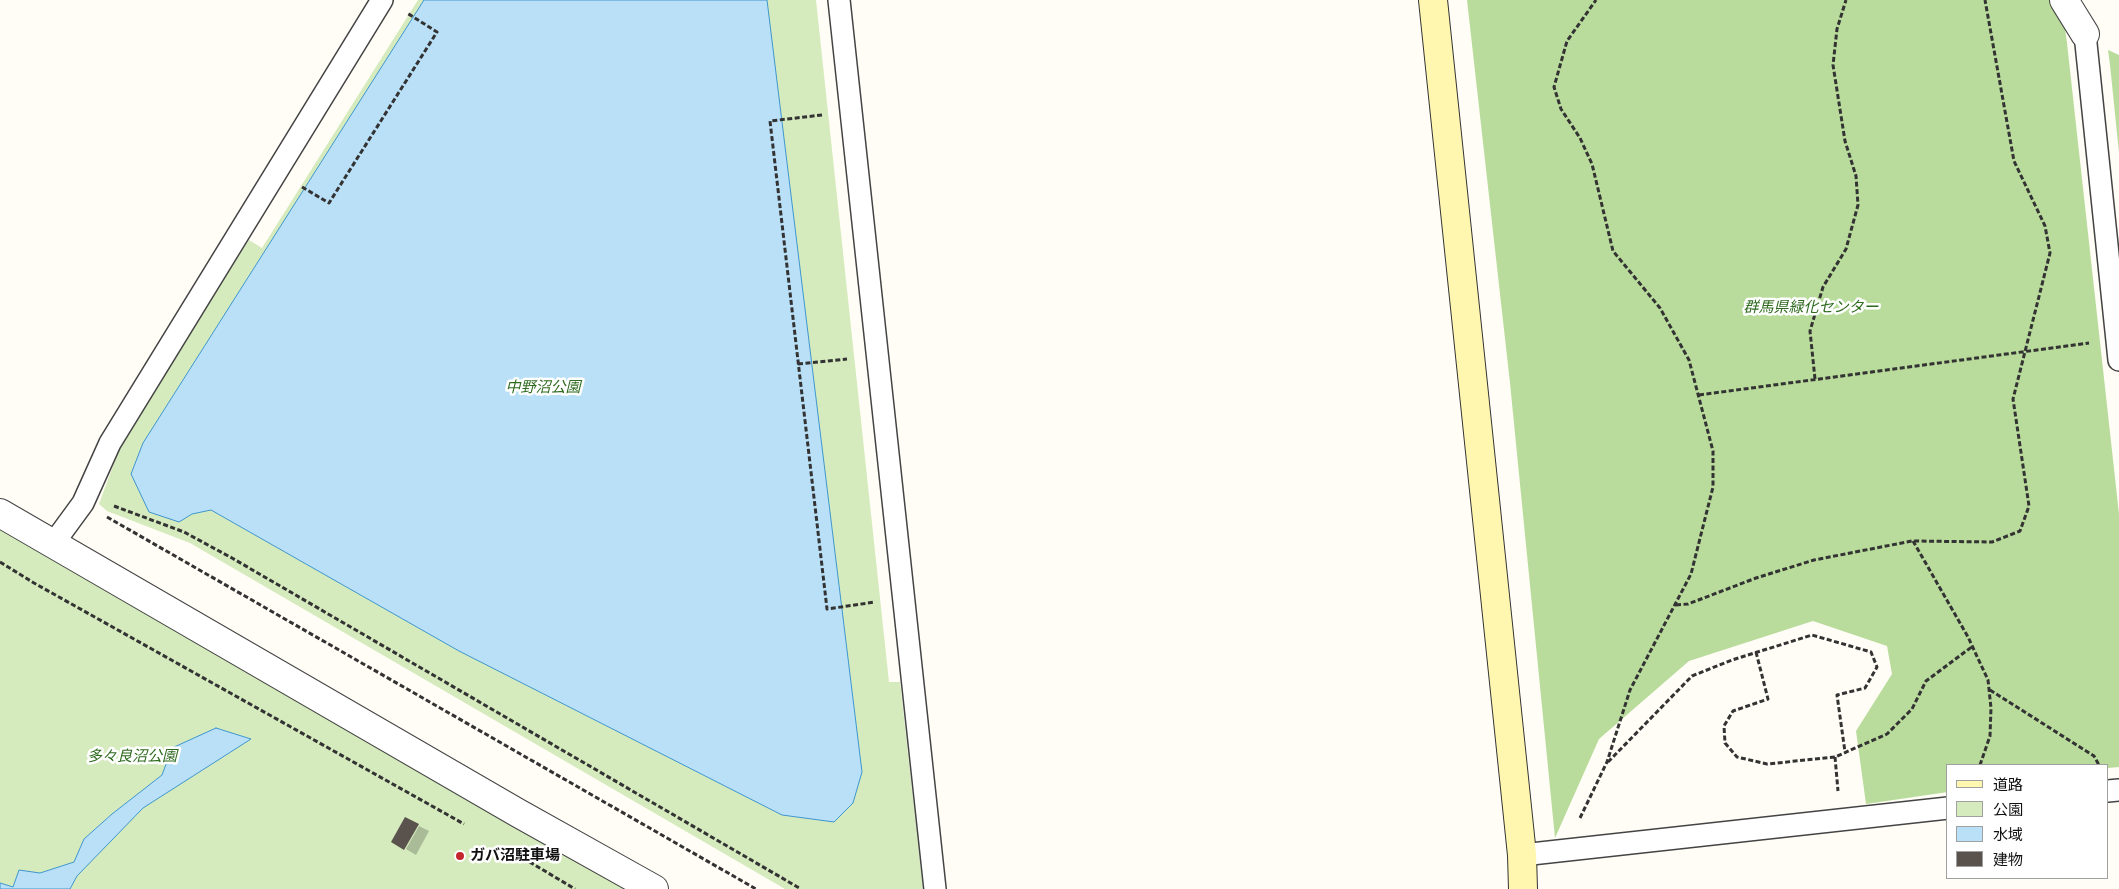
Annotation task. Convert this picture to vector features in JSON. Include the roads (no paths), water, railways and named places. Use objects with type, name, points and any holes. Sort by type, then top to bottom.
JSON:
[{"type":"street","points":[[1433,0],[1522,855],[1522,889]]},
{"type":"street","points":[[2064,0],[2084,34]]},
{"type":"street","points":[[0,513],[501,803],[654,889]]},
{"type":"lane","points":[[54,544],[83,503],[110,443],[382,0]]},
{"type":"lane","points":[[839,0],[935,889]]},
{"type":"lane","points":[[2084,34],[2118,350]]},
{"type":"lane","points":[[1522,855],[1946,808]]},
{"type":"water","name":"中野沼公園","points":[[424,0],[767,0],[862,772],[853,803],[834,822],[782,815],[459,651],[211,510],[192,514],[179,522],[149,512],[131,474],[143,443]]},
{"type":"water","points":[[216,728],[251,739],[143,808],[77,876],[70,889],[0,889],[0,883],[13,887],[19,870],[40,873],[74,862],[84,839],[112,814],[162,775],[172,748]]},
{"type":"place","name":"ガバ沼駐車場","points":[[460,856]]},
{"type":"park label","name":"群馬県緑化センター","points":[[1811,308]]},
{"type":"park label","name":"多々良沼公園","points":[[132,757]]}]
